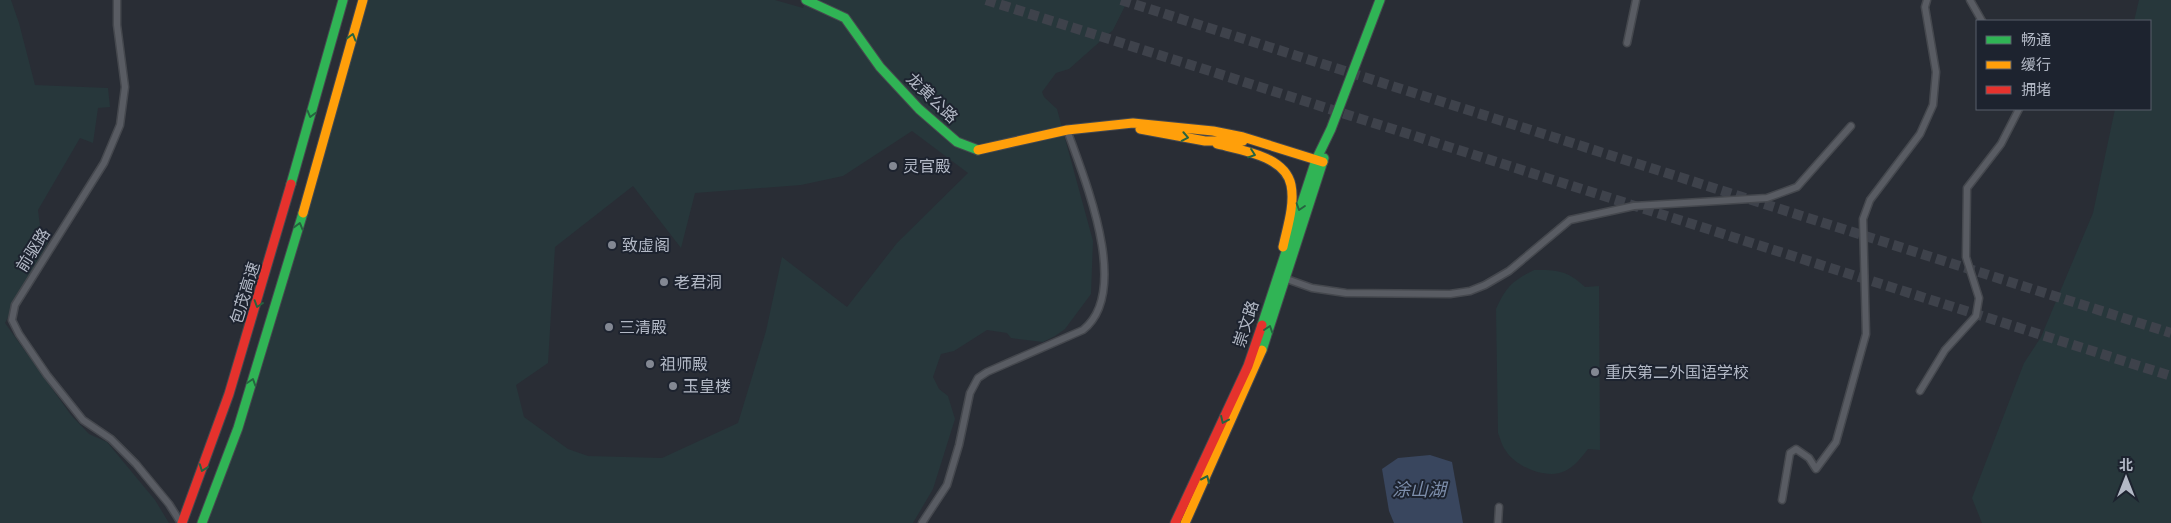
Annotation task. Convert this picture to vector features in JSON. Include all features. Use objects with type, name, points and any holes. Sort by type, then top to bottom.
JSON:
[{"type":"main road","name":"包茂高速","points":[[181,523],[220,422],[266,277],[343,0]]},
{"type":"main road","name":"包茂高速","points":[[202,523],[238,428],[283,284],[363,0]]},
{"type":"main road","name":"龙黄公路","points":[[806,0],[845,18],[859,35],[880,67],[918,109],[957,142],[980,150],[1067,130],[1123,123],[1243,136],[1319,163]]},
{"type":"main road","name":"崇文路","points":[[1185,523],[1249,384],[1319,163],[1380,0]]},
{"type":"main road","name":"龙黄公路","points":[[1159,128],[1204,141],[1243,141],[1319,163]]},
{"type":"main road","points":[[1199,130],[1209,135],[1209,139],[1204,141]]},
{"type":"main road","points":[[1204,141],[1267,159],[1285,171],[1288,176],[1291,193],[1282,278]]},
{"type":"main road","name":"崇文路","points":[[1176,523],[1243,378],[1282,278]]},
{"type":"street","name":"前驱路","points":[[117,0],[117,26],[125,87],[120,125],[104,163],[15,304],[12,320],[19,334],[47,374],[83,420],[111,439],[136,464],[169,504],[181,523]]},
{"type":"street","points":[[1627,43],[1636,0]]},
{"type":"street","points":[[1782,500],[1790,453],[1796,449],[1809,458],[1816,469],[1836,442],[1866,334],[1863,219],[1870,200],[1920,134],[1933,105],[1936,72],[1926,7],[1927,0]]},
{"type":"street","points":[[1970,0],[1981,20]]},
{"type":"street","points":[[1920,391],[1945,350],[1976,316],[1979,298],[1966,257],[1967,188],[2001,144],[2018,110]]},
{"type":"street","points":[[1282,278],[1312,288],[1338,292],[1450,294],[1484,285],[1509,271],[1570,220],[1634,206],[1767,198],[1797,187],[1851,126]]},
{"type":"street","points":[[922,523],[947,485],[959,446],[970,393],[978,378],[987,372],[1083,330],[1092,323],[1100,306],[1103,259],[1100,228],[1067,130]]},
{"type":"street","points":[[1498,523],[1499,507]]},
{"type":"shaded area","points":[[0,0],[11,0],[35,85],[108,88],[110,107],[98,108],[93,143],[80,138],[38,210],[41,234],[50,239],[5,323],[71,415],[89,434],[107,442],[155,500],[169,523],[0,523]]},
{"type":"shaded area","points":[[369,0],[775,0],[803,8],[806,0],[1128,0],[1113,30],[1069,69],[1056,73],[1042,92],[1044,97],[1057,109],[1093,241],[1091,294],[1065,329],[1043,342],[1011,338],[1007,333],[987,330],[954,351],[941,354],[933,377],[939,389],[948,396],[955,419],[933,489],[913,523],[202,523]],"holes":[[[912,131],[968,173],[897,243],[847,307],[782,257],[766,331],[738,423],[662,458],[588,456],[568,449],[524,417],[516,385],[548,363],[555,247],[633,186],[681,248],[695,193],[801,185],[843,176]]]},
{"type":"shaded area","points":[[2139,0],[2171,0],[2171,523],[1982,523],[1972,498],[2024,363],[2041,337],[2093,213],[2115,110],[2151,110],[2151,20],[2134,20]]},
{"type":"shaded area","points":[[1534,270],[1561,272],[1573,277],[1585,287],[1599,286],[1600,450],[1588,449],[1572,467],[1565,471],[1550,474],[1532,470],[1517,462],[1505,449],[1498,433],[1496,309],[1510,285]]},
{"type":"water","name":"涂山湖","points":[[1430,455],[1452,462],[1463,523],[1394,523],[1389,511],[1382,469],[1398,458]]},
{"type":"tunnel","points":[[986,0],[2171,376]]},
{"type":"tunnel","points":[[1121,0],[2171,333]]},
{"type":"traffic: fast","points":[[291,184],[343,0]]},
{"type":"traffic: fast","points":[[806,0],[845,18],[880,67],[919,109],[957,142],[978,150]]},
{"type":"traffic: fast","points":[[1262,325],[1316,160],[1331,129],[1380,0]]},
{"type":"traffic: fast","points":[[1262,350],[1324,158]]},
{"type":"traffic: fast","points":[[202,523],[238,428],[303,213]]},
{"type":"traffic: slow","points":[[303,213],[363,0]]},
{"type":"traffic: slow","points":[[978,150],[1067,130],[1133,123],[1213,131],[1243,137],[1323,162]]},
{"type":"traffic: slow","points":[[1140,129],[1205,141],[1243,141]]},
{"type":"traffic: slow","points":[[1217,144],[1261,156],[1280,167],[1287,175],[1291,185],[1292,200],[1283,247]]},
{"type":"traffic: slow","points":[[1185,523],[1262,350]]},
{"type":"traffic: jam","points":[[182,523],[229,394],[291,184]]},
{"type":"traffic: jam","points":[[1175,523],[1248,366],[1262,325]]},
{"type":"place","name":"灵官殿","points":[[893,166]]},
{"type":"place","name":"致虚阁","points":[[612,245]]},
{"type":"place","name":"老君洞","points":[[664,282]]},
{"type":"place","name":"三清殿","points":[[609,327]]},
{"type":"place","name":"祖师殿","points":[[650,364]]},
{"type":"place","name":"重庆第二外国语学校","points":[[1595,372]]},
{"type":"place","name":"玉皇楼","points":[[673,386]]}]
